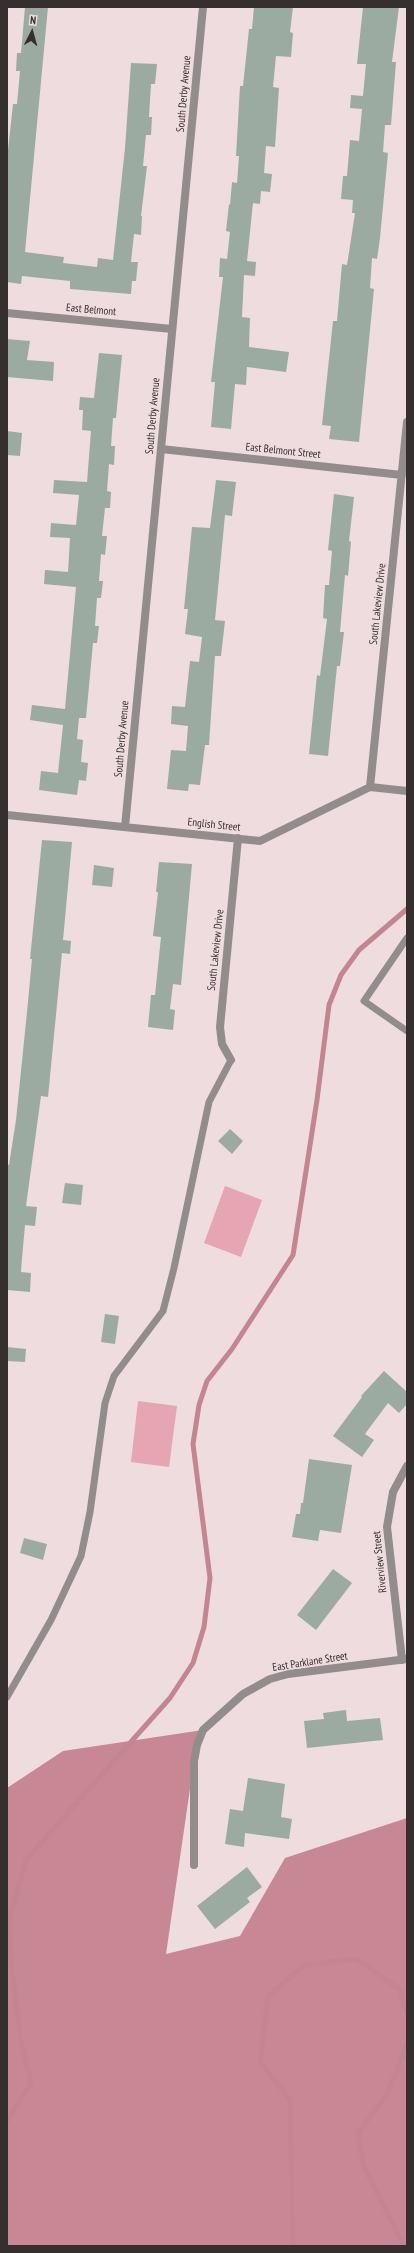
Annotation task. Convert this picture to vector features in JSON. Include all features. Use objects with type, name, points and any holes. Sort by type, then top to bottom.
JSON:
[{"type":"street","name":"South Derby Avenue","points":[[125,827],[203,7]]},
{"type":"street","name":"East Belmont","points":[[7,314],[172,329]]},
{"type":"street","name":"South Lakeview Drive","points":[[370,787],[407,422]]},
{"type":"street","name":"East Belmont Street","points":[[161,449],[402,475]]},
{"type":"street","name":"English Street","points":[[7,815],[260,841],[370,787]]},
{"type":"street","points":[[370,787],[407,791]]},
{"type":"street","name":"South Lakeview Drive","points":[[231,1060],[222,1044],[220,1027],[238,838]]},
{"type":"street","name":"Riverview Street","points":[[405,1660],[387,1527],[393,1492],[407,1466]]},
{"type":"street","name":"East Parklane Street","points":[[194,1865],[194,1761],[197,1745],[203,1730],[243,1694],[270,1679],[288,1674],[405,1660]]},
{"type":"lane","points":[[407,938],[364,1001],[407,1030]]},
{"type":"lane","points":[[7,1697],[51,1620],[81,1556],[90,1512],[105,1403],[114,1376],[163,1311],[174,1268],[209,1102],[231,1060]]},
{"type":"shaded area","points":[[225,1186],[262,1200],[241,1257],[204,1243]]},
{"type":"shaded area","points":[[138,1401],[177,1406],[169,1467],[131,1462]]},
{"type":"shaded area","points":[[203,1730],[194,1761],[166,1954],[240,1936],[285,1858],[407,1818],[407,2246],[7,2246],[7,1788],[63,1751]]},
{"type":"building","points":[[25,7],[48,7],[25,252],[64,257],[63,263],[97,267],[98,258],[113,260],[125,148],[131,63],[157,64],[155,84],[151,84],[149,117],[152,117],[151,135],[146,135],[143,166],[147,166],[141,216],[141,235],[134,234],[131,262],[138,262],[136,281],[132,281],[131,294],[70,289],[70,281],[22,276],[21,284],[7,282],[7,159],[13,104],[17,104],[20,71],[16,71],[17,53],[21,53]]},
{"type":"building","points":[[254,7],[293,7],[290,32],[293,33],[291,57],[276,56],[273,87],[279,88],[275,147],[266,146],[264,173],[272,174],[270,192],[261,191],[260,204],[253,203],[247,261],[256,262],[255,276],[244,275],[242,317],[250,318],[249,347],[289,352],[286,372],[247,367],[246,385],[235,384],[231,429],[211,427],[215,382],[211,382],[223,277],[219,277],[220,258],[227,259],[230,232],[226,231],[229,204],[230,205],[232,182],[237,183],[239,156],[236,156],[240,86],[243,86],[249,29],[252,29]]},
{"type":"building","points":[[363,7],[399,7],[392,62],[396,62],[391,125],[385,125],[383,152],[388,153],[380,238],[377,259],[372,258],[370,288],[374,289],[359,442],[329,439],[331,426],[322,425],[333,321],[337,321],[342,264],[347,265],[355,213],[352,213],[353,200],[341,199],[343,176],[347,176],[350,140],[359,141],[362,109],[350,108],[351,95],[363,96],[366,64],[357,64]]},
{"type":"building","points":[[7,339],[30,341],[27,360],[54,362],[53,381],[7,377]]},
{"type":"building","points":[[99,353],[122,355],[116,418],[113,418],[111,446],[115,446],[114,465],[109,464],[107,491],[111,492],[110,508],[105,508],[102,536],[107,536],[105,555],[101,554],[99,581],[103,581],[101,598],[97,598],[95,626],[99,626],[97,643],[93,643],[86,718],[79,718],[77,739],[83,740],[81,762],[88,763],[86,781],[79,780],[77,795],[39,790],[41,771],[58,773],[63,725],[30,720],[32,705],[65,709],[76,587],[44,584],[45,570],[68,572],[70,538],[50,537],[51,523],[76,525],[79,495],[53,493],[54,480],[87,482],[91,431],[82,430],[83,410],[79,410],[80,397],[94,398]]},
{"type":"building","points":[[7,431],[22,433],[20,456],[7,455]]},
{"type":"building","points":[[216,480],[236,482],[232,516],[225,515],[215,620],[225,621],[221,656],[215,656],[209,745],[205,745],[200,785],[189,784],[188,791],[167,789],[171,750],[186,751],[188,726],[171,724],[172,706],[185,707],[190,661],[199,662],[202,637],[185,634],[188,609],[184,609],[192,527],[210,528]]},
{"type":"building","points":[[334,494],[354,497],[349,541],[351,542],[348,576],[345,575],[340,632],[344,632],[340,666],[337,666],[328,756],[309,754],[317,675],[320,676],[327,619],[323,618],[325,585],[329,585],[332,551],[328,550]]},
{"type":"building","points":[[42,840],[72,842],[63,940],[71,941],[70,954],[62,953],[48,1097],[41,1096],[26,1206],[37,1207],[35,1226],[25,1225],[22,1258],[21,1272],[31,1273],[30,1292],[7,1290],[7,1164],[9,1165],[16,1120]]},
{"type":"building","points":[[159,862],[192,864],[181,985],[173,984],[170,1009],[175,1010],[173,1030],[148,1027],[151,995],[155,995],[161,937],[153,936],[158,892],[156,892]]},
{"type":"building","points":[[94,865],[114,868],[112,887],[92,885]]},
{"type":"building","points":[[230,1129],[243,1141],[232,1154],[218,1141]]},
{"type":"building","points":[[65,1183],[83,1185],[81,1205],[62,1203]]},
{"type":"building","points":[[105,1314],[119,1316],[115,1344],[101,1342]]},
{"type":"building","points":[[7,1347],[26,1349],[25,1362],[7,1361]]},
{"type":"building","points":[[384,1371],[407,1392],[407,1404],[399,1413],[388,1403],[365,1434],[374,1440],[362,1457],[333,1436],[362,1397],[361,1396]]},
{"type":"building","points":[[309,1459],[352,1465],[341,1533],[320,1530],[318,1541],[292,1537],[296,1514],[300,1514],[301,1503],[303,1503]]},
{"type":"building","points":[[24,1538],[47,1544],[43,1560],[20,1553]]},
{"type":"building","points":[[333,1569],[352,1583],[316,1630],[297,1615]]},
{"type":"building","points":[[346,1710],[347,1721],[380,1718],[383,1740],[307,1748],[304,1721],[324,1719],[323,1713]]},
{"type":"building","points":[[248,1778],[285,1784],[281,1817],[292,1819],[289,1839],[245,1833],[244,1847],[225,1844],[230,1809],[243,1811]]},
{"type":"building","points":[[247,1867],[262,1887],[247,1898],[250,1902],[215,1929],[197,1906]]},
{"type":"waterway","points":[[7,2121],[31,2083],[21,2042],[12,1970],[9,1919],[26,1860],[170,1698],[193,1663],[204,1627],[210,1578],[193,1444],[199,1405],[207,1381],[232,1349],[293,1255],[317,1100],[329,1005],[341,975],[359,950],[407,909]]},
{"type":"waterway","points":[[293,2246],[290,2100],[260,2062],[268,1996],[305,1965],[356,1959],[399,1989],[407,2012]]},
{"type":"waterway","points":[[404,2246],[364,2167],[358,2133],[387,2094],[407,2046]]}]
